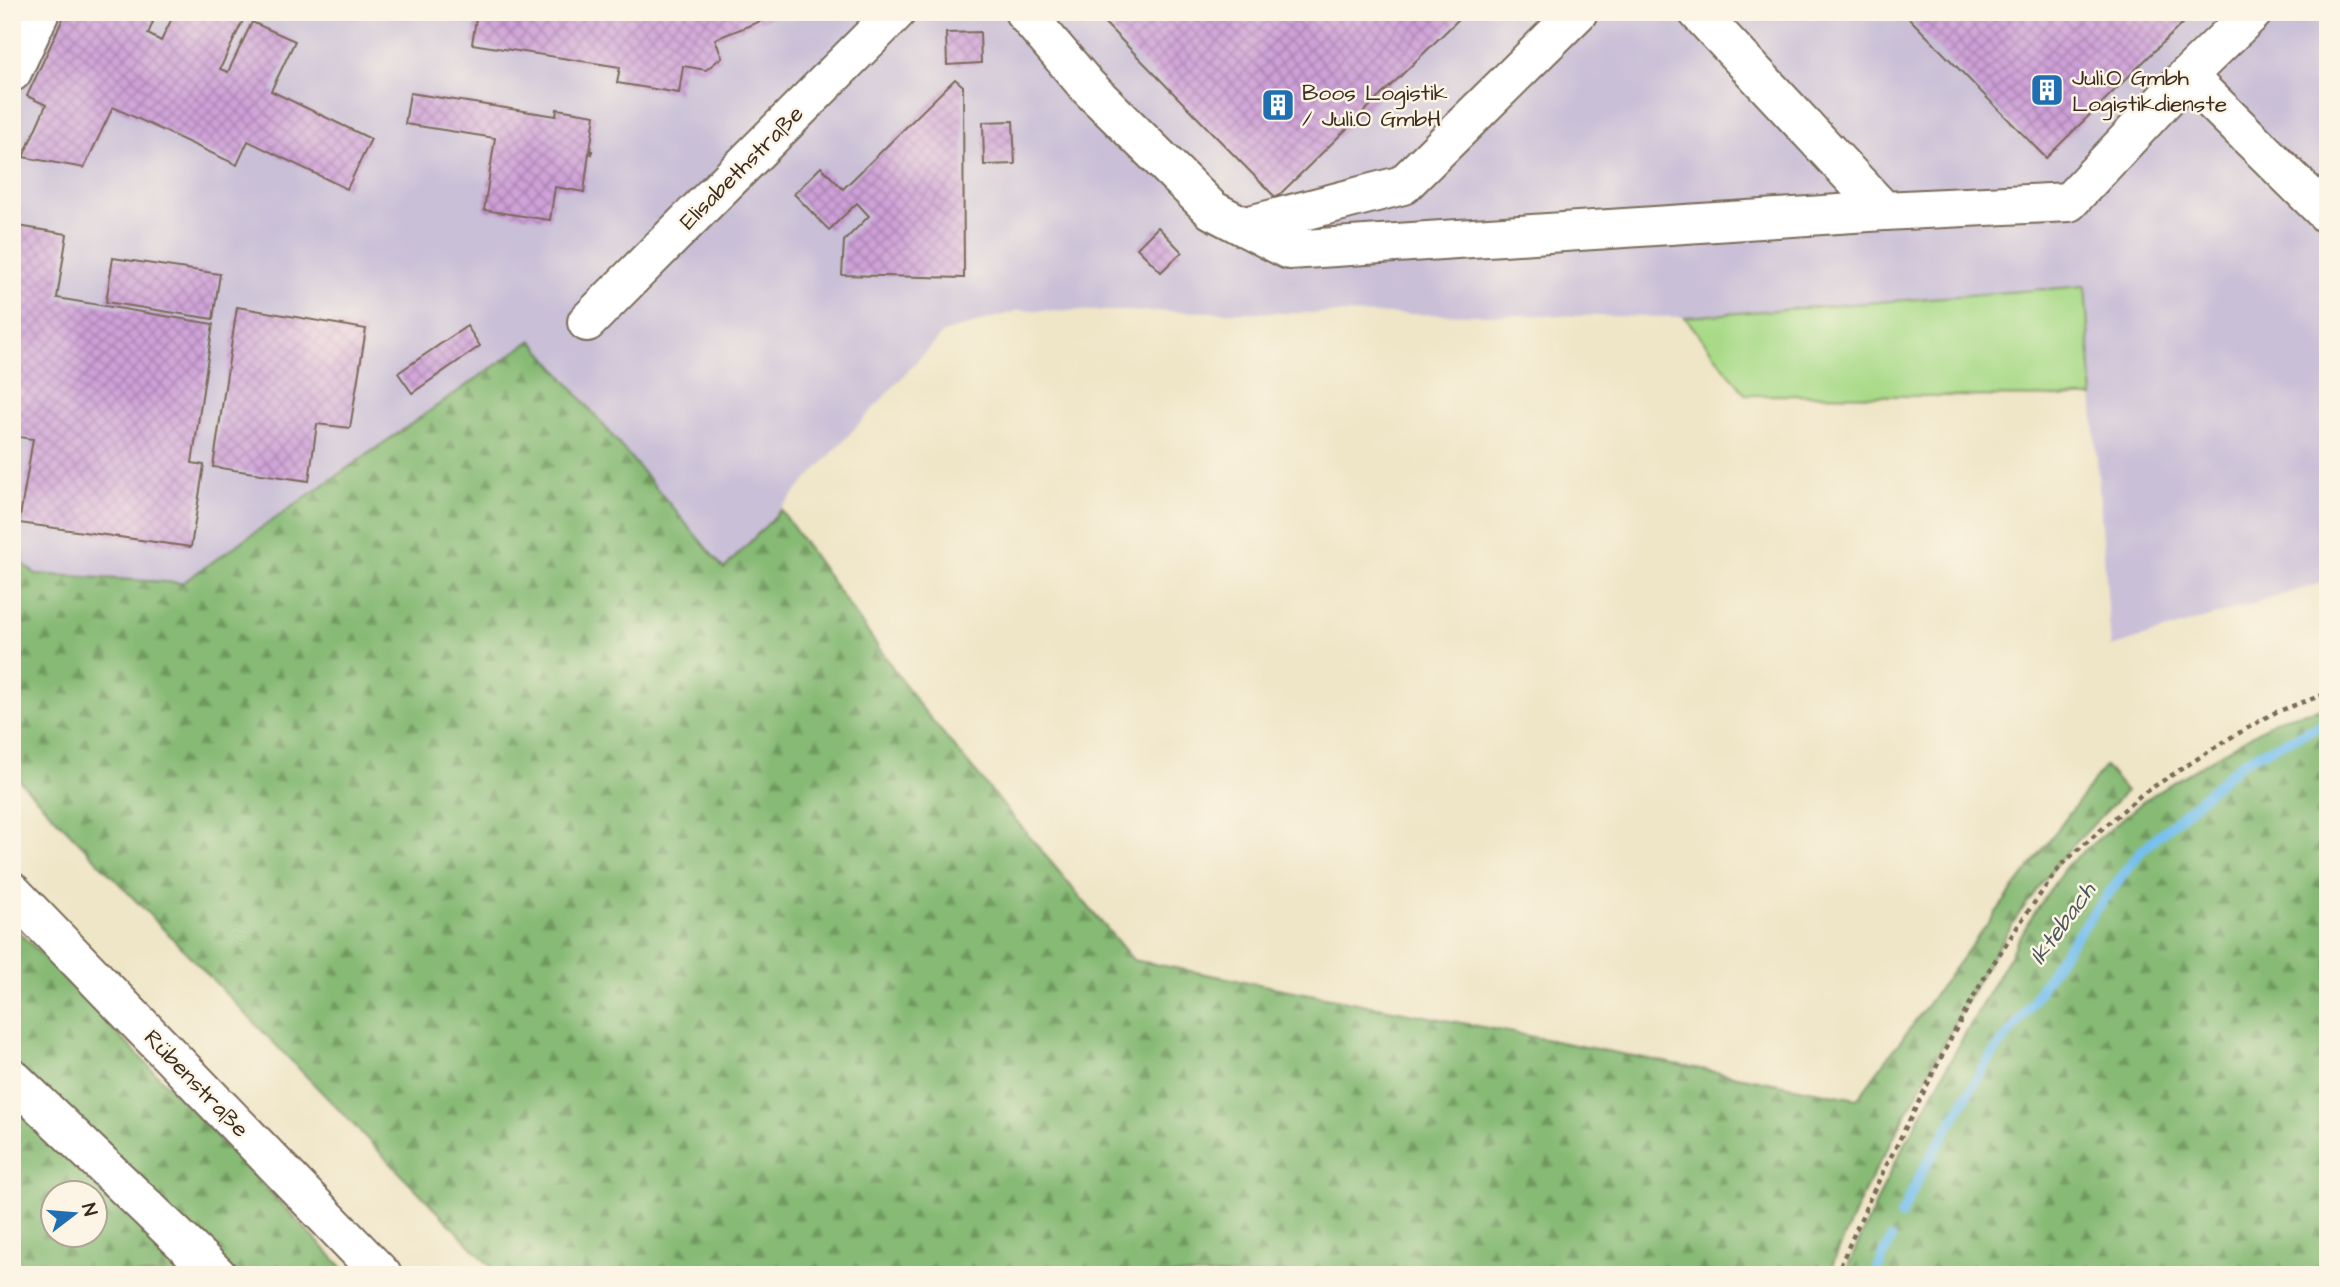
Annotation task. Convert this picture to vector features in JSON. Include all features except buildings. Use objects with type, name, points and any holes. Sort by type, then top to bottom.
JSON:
[{"type":"street","points":[[12,72],[40,12]]},
{"type":"street","name":"Elisabethstraße","points":[[587,322],[896,12]]},
{"type":"street","points":[[1024,12],[1087,86],[1212,210],[1289,250],[1884,211],[2069,202],[2187,76],[2253,12]]},
{"type":"street","points":[[1246,226],[1403,186],[1578,12]]},
{"type":"street","points":[[1698,12],[1884,211]]},
{"type":"street","points":[[2187,76],[2328,215]]},
{"type":"street","name":"Rübenstraße","points":[[12,892],[382,1275]]},
{"type":"street","points":[[12,1078],[217,1275]]},
{"type":"path","points":[[1836,1275],[1876,1187],[1969,1006],[2024,917],[2063,864],[2142,794],[2276,712],[2328,693]]},
{"type":"shaded area","points":[[12,12],[2328,12],[2328,581],[2111,647],[2084,286],[1685,317],[1019,310],[943,333],[724,570],[531,340],[182,583],[36,574],[12,555]]},
{"type":"green space","points":[[2085,286],[2093,397],[1746,395],[1685,317]]},
{"type":"green space","points":[[532,340],[724,569],[781,510],[920,706],[1133,960],[1857,1099],[2105,766],[2126,791],[2060,859],[2019,914],[1984,969],[1863,1194],[1828,1275],[499,1275],[12,773],[12,555],[36,574],[182,583]]},
{"type":"green space","points":[[2328,706],[2328,1275],[1844,1275],[1891,1170],[2028,923],[2066,866],[2146,799],[2278,719]]},
{"type":"green space","points":[[12,924],[350,1275],[12,1275]]},
{"type":"waterway","name":"Iktebach","points":[[1901,1216],[1919,1177],[1987,1062],[2028,1009],[2061,956],[2141,851],[2245,760],[2328,722]]},
{"type":"waterway","name":"Iktebach","points":[[1875,1275],[1891,1239]]},
{"type":"place","name":"Juli.O Gmbh Logistikdienste","points":[[2047,90]]},
{"type":"place","name":"Boos Logistik / Juli.O GmbH","points":[[1278,105]]}]
